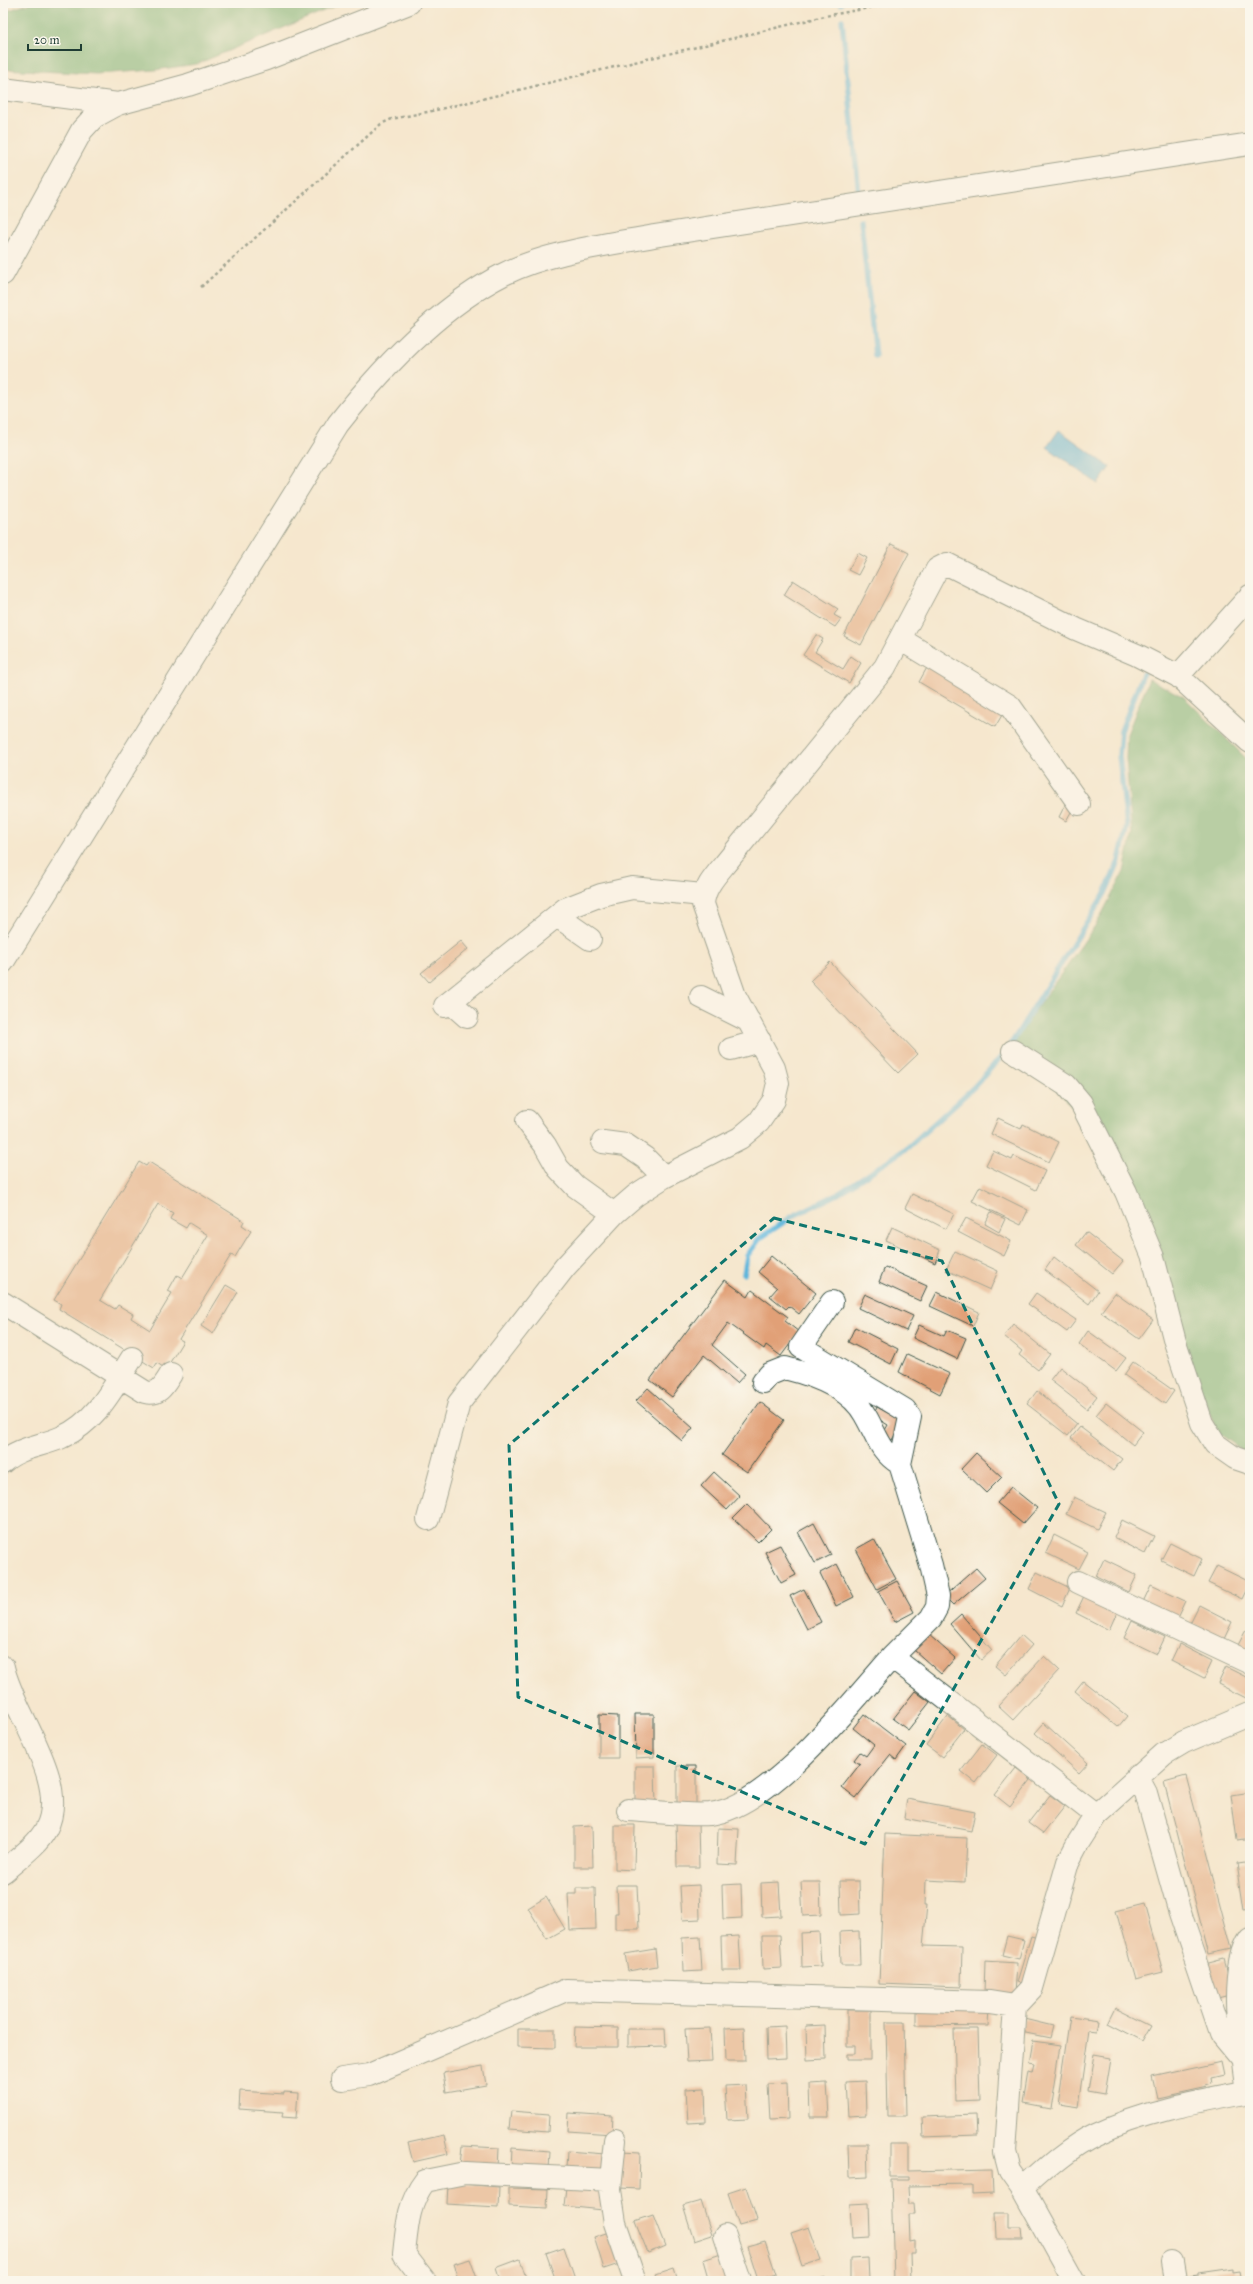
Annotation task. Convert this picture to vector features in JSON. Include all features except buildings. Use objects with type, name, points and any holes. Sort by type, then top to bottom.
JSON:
[{"type":"street","points":[[3,274],[82,130],[94,117],[118,104],[188,85],[266,59],[409,3]]},
{"type":"street","points":[[3,89],[118,104]]},
{"type":"street","points":[[3,962],[338,424],[368,385],[417,338],[452,308],[504,274],[567,253],[654,236],[1250,144]]},
{"type":"street","points":[[428,1519],[459,1403],[565,1267],[614,1214],[636,1195],[664,1177],[740,1138],[759,1122],[774,1100],[778,1083],[774,1068],[735,996],[703,904],[703,896],[707,886],[885,667],[937,569],[947,564],[1076,629],[1137,655],[1178,676],[1250,742]]},
{"type":"street","points":[[1178,676],[1250,596]]},
{"type":"street","points":[[900,639],[1010,706],[1079,804]]},
{"type":"street","points":[[468,1017],[448,1004],[531,947],[557,916],[565,910],[601,895],[632,888],[703,896]]},
{"type":"street","points":[[557,916],[590,939]]},
{"type":"street","points":[[701,997],[749,1021]]},
{"type":"street","points":[[731,1049],[760,1042]]},
{"type":"street","points":[[1013,1051],[1066,1085],[1081,1103],[1126,1192],[1153,1257],[1175,1342],[1202,1423],[1215,1444],[1235,1458],[1250,1463]]},
{"type":"street","points":[[526,1121],[545,1145],[562,1172],[575,1186],[614,1214]]},
{"type":"street","points":[[603,1142],[626,1145],[645,1158],[664,1177]]},
{"type":"street","points":[[628,1810],[710,1814],[731,1808],[784,1774],[892,1657],[931,1618],[937,1607],[938,1596],[931,1565],[900,1464],[906,1435],[911,1424],[910,1417],[905,1410],[801,1347],[832,1302]]},
{"type":"street","points":[[3,1303],[151,1394],[158,1392],[171,1374]]},
{"type":"street","points":[[3,1462],[20,1452],[62,1438],[81,1426],[99,1408],[132,1358]]},
{"type":"street","points":[[763,1382],[770,1374],[785,1368],[808,1375],[849,1395],[865,1414],[883,1450],[900,1464]]},
{"type":"street","points":[[1078,1582],[1250,1663]]},
{"type":"street","points":[[892,1657],[1096,1815]]},
{"type":"street","points":[[3,1667],[11,1696],[46,1766],[50,1783],[52,1816],[45,1830],[36,1842],[3,1872]]},
{"type":"street","points":[[1070,2280],[1023,2189],[1010,2171],[1005,2152],[1015,2006],[1032,1988],[1068,1862],[1096,1815],[1137,1776],[1164,1754],[1184,1742],[1250,1714]]},
{"type":"street","points":[[1137,1776],[1146,1793],[1179,1910],[1222,2034],[1242,2059]]},
{"type":"street","points":[[1023,2189],[1047,2167],[1095,2134],[1163,2109],[1248,2093],[1239,2032],[1240,1962],[1244,1947],[1250,1939]]},
{"type":"street","points":[[342,2079],[369,2075],[566,1990],[990,2002],[1015,2006]]},
{"type":"street","points":[[615,2140],[610,2190],[615,2223],[635,2281]]},
{"type":"street","points":[[425,2281],[404,2254],[407,2226],[415,2195],[425,2181],[465,2173],[611,2180]]},
{"type":"street","points":[[725,2236],[740,2281]]},
{"type":"path","points":[[201,287],[387,120],[432,111],[825,16],[896,3]]},
{"type":"highlighted area","points":[[774,1218],[942,1261],[1059,1504],[865,1844],[518,1697],[509,1445]]},
{"type":"green space","points":[[31,3],[343,3],[197,64],[155,70],[96,74],[3,69],[3,12]]},
{"type":"green space","points":[[1149,679],[1184,697],[1250,762],[1250,1456],[1217,1432],[1107,1145],[1013,1042],[1097,923],[1124,872],[1132,833],[1126,759],[1127,734]]},
{"type":"water","points":[[1059,430],[1110,467],[1098,484],[1047,447]]},
{"type":"waterway","points":[[842,20],[859,194]]},
{"type":"waterway","points":[[861,221],[875,356]]},
{"type":"waterway","points":[[744,1274],[747,1256],[760,1238],[793,1216],[838,1194],[907,1148],[974,1087],[1008,1049],[1105,893],[1119,861],[1127,826],[1119,756],[1121,731],[1143,674]]}]
